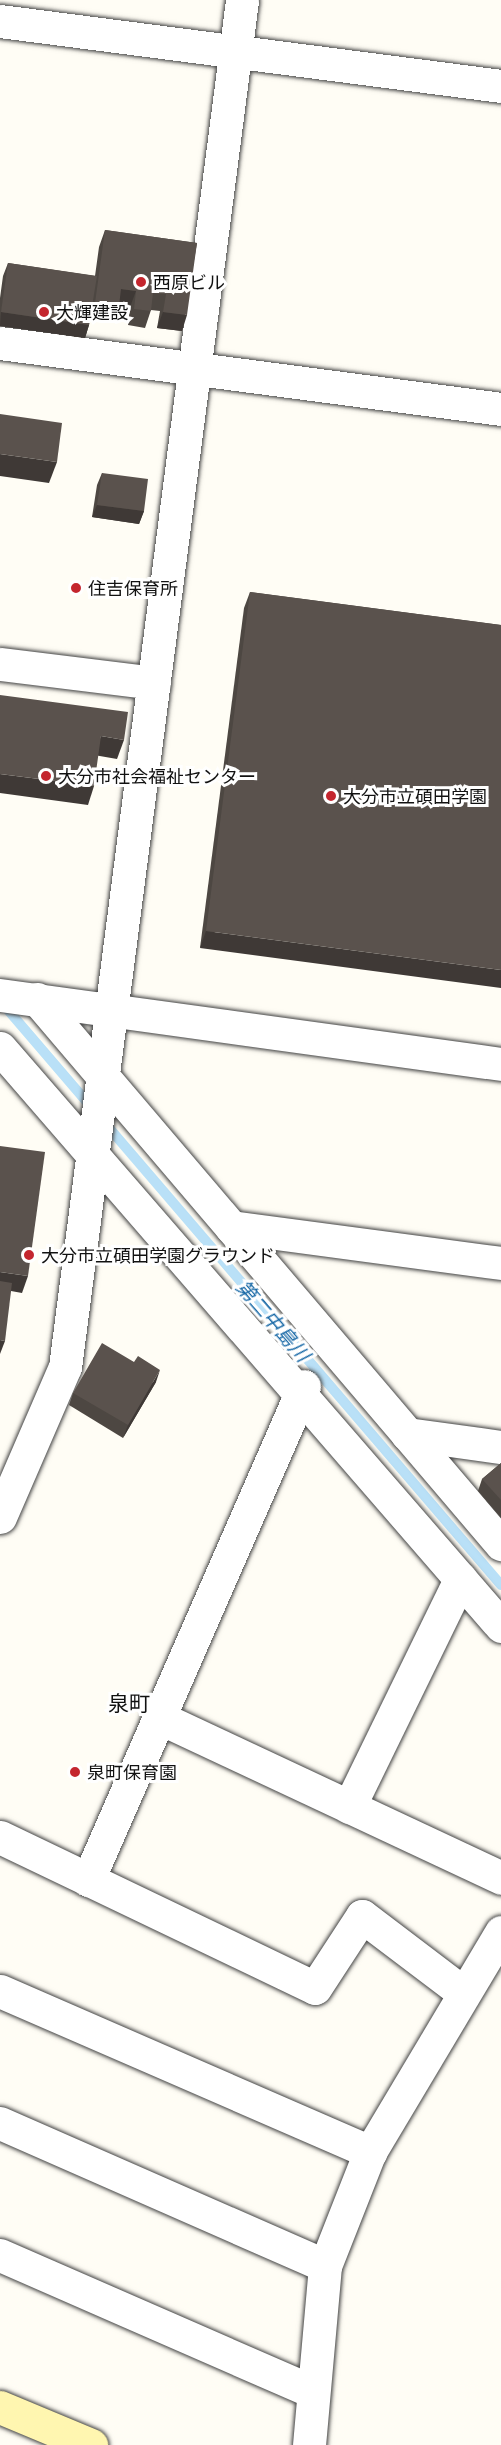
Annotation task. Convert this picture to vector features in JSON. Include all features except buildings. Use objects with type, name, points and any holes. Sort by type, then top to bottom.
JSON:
[{"type":"street","points":[[0,1517],[65,1367],[242,0]]},
{"type":"street","points":[[0,21],[501,86]]},
{"type":"street","points":[[0,343],[501,409]]},
{"type":"street","points":[[0,664],[154,683]]},
{"type":"street","points":[[19,997],[501,1065]]},
{"type":"street","points":[[19,997],[101,1089],[231,1227],[501,1544]]},
{"type":"street","points":[[0,1048],[94,1144],[501,1626]]},
{"type":"street","points":[[231,1227],[501,1263]]},
{"type":"street","points":[[88,1880],[301,1388]]},
{"type":"street","points":[[407,1434],[501,1447]]},
{"type":"street","points":[[349,1807],[460,1579]]},
{"type":"street","points":[[158,1717],[501,1878]]},
{"type":"street","points":[[0,1837],[315,1988],[362,1916],[462,1992]]},
{"type":"street","points":[[309,2445],[311,2391],[325,2266],[370,2152],[462,1992],[501,1932]]},
{"type":"street","points":[[0,1991],[370,2152]]},
{"type":"street","points":[[0,2123],[325,2266]]},
{"type":"street","points":[[0,2255],[311,2391]]},
{"type":"street","points":[[0,2407],[91,2445]]},
{"type":"waterway","name":"第二中島川","points":[[2,1003],[92,1108]]},
{"type":"waterway","name":"第二中島川","points":[[104,1122],[501,1585]]},
{"type":"place","name":"西原ビル","points":[[141,282]]},
{"type":"place","name":"大輝建設","points":[[44,312]]},
{"type":"place","name":"住吉保育所","points":[[76,588]]},
{"type":"place","name":"大分市社会福祉センター","points":[[46,776]]},
{"type":"place","name":"大分市立碩田学園","points":[[331,796]]},
{"type":"place","name":"大分市立碩田学園グラウンド","points":[[29,1255]]},
{"type":"place","name":"泉町保育園","points":[[75,1772]]},
{"type":"district","name":"泉町","points":[[129,1702]]}]
